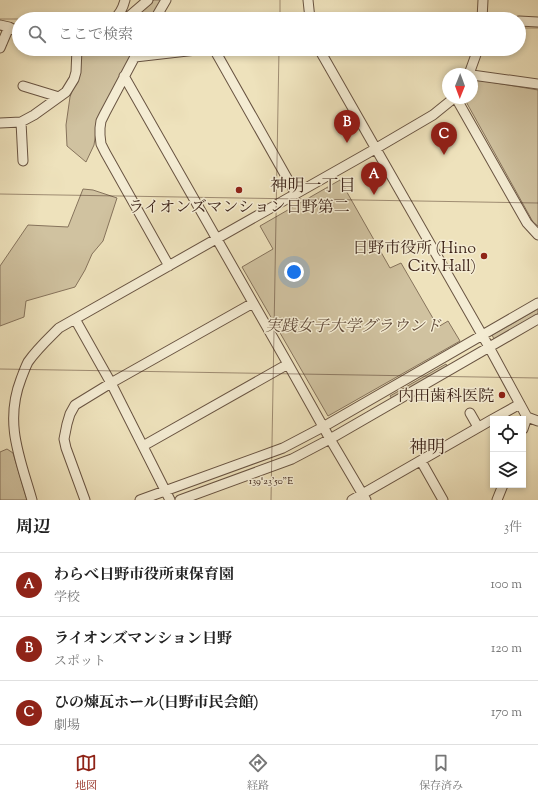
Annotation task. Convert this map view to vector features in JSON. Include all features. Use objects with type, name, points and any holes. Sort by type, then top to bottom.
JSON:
[{"type":"street","points":[[120,12],[124,6],[125,0]]},
{"type":"street","points":[[134,12],[148,0]]},
{"type":"street","points":[[159,12],[166,0]]},
{"type":"street","points":[[308,0],[309,12]]},
{"type":"street","points":[[482,12],[483,0]]},
{"type":"street","points":[[526,21],[538,22]]},
{"type":"street","points":[[0,48],[4,26]]},
{"type":"street","points":[[0,123],[21,122],[34,115],[66,92],[74,79],[77,56]]},
{"type":"street","points":[[135,56],[101,121],[101,144],[169,266]]},
{"type":"street","points":[[218,56],[296,194]]},
{"type":"street","points":[[323,56],[489,347],[527,417],[538,421]]},
{"type":"street","points":[[471,68],[475,56]]},
{"type":"street","points":[[124,76],[364,497]]},
{"type":"street","points":[[478,76],[538,84]]},
{"type":"street","points":[[23,86],[59,97]]},
{"type":"street","points":[[32,500],[14,437],[13,417],[16,395],[24,370],[28,363],[35,353],[59,328],[422,122],[448,104]]},
{"type":"street","points":[[459,104],[528,223],[538,235]]},
{"type":"street","points":[[21,122],[23,161]]},
{"type":"street","points":[[85,500],[64,439],[70,414],[75,405],[111,383],[254,303]]},
{"type":"street","points":[[140,500],[283,448],[324,427],[538,303]]},
{"type":"street","points":[[75,319],[111,383],[170,500]]},
{"type":"street","points":[[180,500],[292,459],[330,439],[538,320]]},
{"type":"street","points":[[143,446],[288,364]]},
{"type":"street","points":[[498,416],[520,404]]},
{"type":"street","points":[[470,413],[478,427]]},
{"type":"street","points":[[352,500],[364,497],[421,461],[490,421]]},
{"type":"street","points":[[421,461],[443,500]]},
{"type":"street","points":[[498,500],[502,488]]},
{"type":"green space","points":[[154,0],[163,0],[155,12],[139,12]]},
{"type":"green space","points":[[80,56],[131,56],[101,111],[94,145],[86,162],[67,146],[66,125],[70,97],[79,71]]},
{"type":"green space","points":[[478,80],[538,90],[538,226],[533,222],[467,104],[478,104]]},
{"type":"green space","name":"実践女子大学グラウンド","points":[[340,180],[390,268],[401,263],[438,327],[448,321],[460,341],[328,416],[242,267],[273,249],[260,226]]},
{"type":"green space","points":[[83,189],[93,190],[117,198],[103,241],[92,254],[75,287],[26,301],[24,317],[0,326],[0,266],[28,225],[68,227]]},
{"type":"green space","points":[[538,309],[538,314],[494,339],[492,335]]},
{"type":"green space","points":[[446,364],[447,366],[392,399],[390,396]]},
{"type":"green space","points":[[7,449],[13,453],[27,500],[0,500],[0,452]]},
{"type":"place","name":"ライオンズマンション日野","points":[[347,143]]},
{"type":"place","name":"ひの煉瓦ホール(日野市民会館)","points":[[444,155]]},
{"type":"place","name":"ライオンズマンション日野第二","points":[[239,190]]},
{"type":"place","name":"わらべ日野市役所東保育園","points":[[374,195]]},
{"type":"place","name":"日野市役所 (Hino City Hall)","points":[[484,256]]},
{"type":"place","name":"内田歯科医院","points":[[502,395]]},
{"type":"district","name":"神明一丁目","points":[[313,185]]},
{"type":"district","name":"神明","points":[[427,447]]}]
